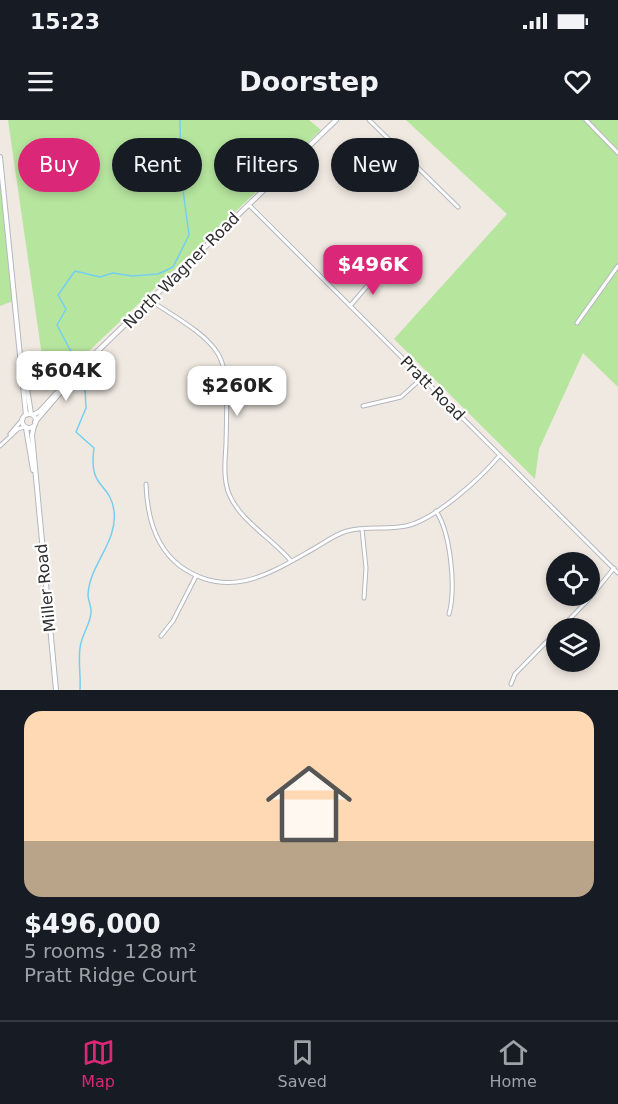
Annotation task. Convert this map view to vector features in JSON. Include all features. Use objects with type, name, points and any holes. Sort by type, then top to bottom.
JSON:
[{"type":"main road","name":"North Wagner Road","points":[[32,414],[43,408],[82,367],[336,120]]},
{"type":"main road","points":[[0,157],[21,352],[24,417],[32,414],[21,352]]},
{"type":"main road","name":"North Wagner Road","points":[[34,424],[82,367]]},
{"type":"main road","name":"Miller Road","points":[[32,414],[35,486]]},
{"type":"main road","name":"Miller Road","points":[[24,417],[35,486],[56,690]]},
{"type":"main road","points":[[25,428],[34,424]]},
{"type":"street","points":[[369,120],[458,207]]},
{"type":"street","points":[[586,120],[618,153]]},
{"type":"street","name":"Pratt Road","points":[[248,204],[618,573]]},
{"type":"street","points":[[577,323],[618,266]]},
{"type":"street","points":[[351,306],[368,285],[374,272]]},
{"type":"street","points":[[151,301],[196,329],[220,355],[227,380],[225,475],[229,494],[240,512],[291,561]]},
{"type":"street","points":[[363,406],[401,397],[422,378]]},
{"type":"street","points":[[0,446],[24,417]]},
{"type":"street","points":[[10,436],[25,428]]},
{"type":"street","points":[[146,484],[148,512],[162,546],[178,564],[196,576],[219,583],[234,584],[265,575],[334,537],[362,529],[410,525],[436,511],[490,468],[500,455]]},
{"type":"street","points":[[436,511],[443,521],[454,597],[449,614]]},
{"type":"street","points":[[362,529],[366,568],[364,598]]},
{"type":"street","points":[[571,618],[590,599],[614,568]]},
{"type":"street","points":[[161,636],[173,621],[196,576]]},
{"type":"street","points":[[511,684],[515,674],[546,642]]},
{"type":"green space","points":[[8,120],[309,120],[321,130],[313,138],[214,138],[214,192],[256,192],[47,391],[18,192],[100,192],[100,138],[18,138],[18,189]]},
{"type":"green space","points":[[406,120],[618,120],[618,387],[583,353],[539,449],[535,479],[394,339],[507,214]]},
{"type":"green space","points":[[3,187],[16,300],[0,306],[0,188]]},
{"type":"waterway","points":[[81,364],[69,348],[57,325],[66,309],[58,295],[75,271],[100,277],[113,273],[132,276],[158,274],[173,267],[189,235],[181,175],[180,120]]},
{"type":"waterway","points":[[80,690],[79,658],[82,639],[91,613],[88,595],[90,584],[112,533],[114,522],[112,501],[94,471],[94,448],[76,432],[86,408],[84,368]]}]
